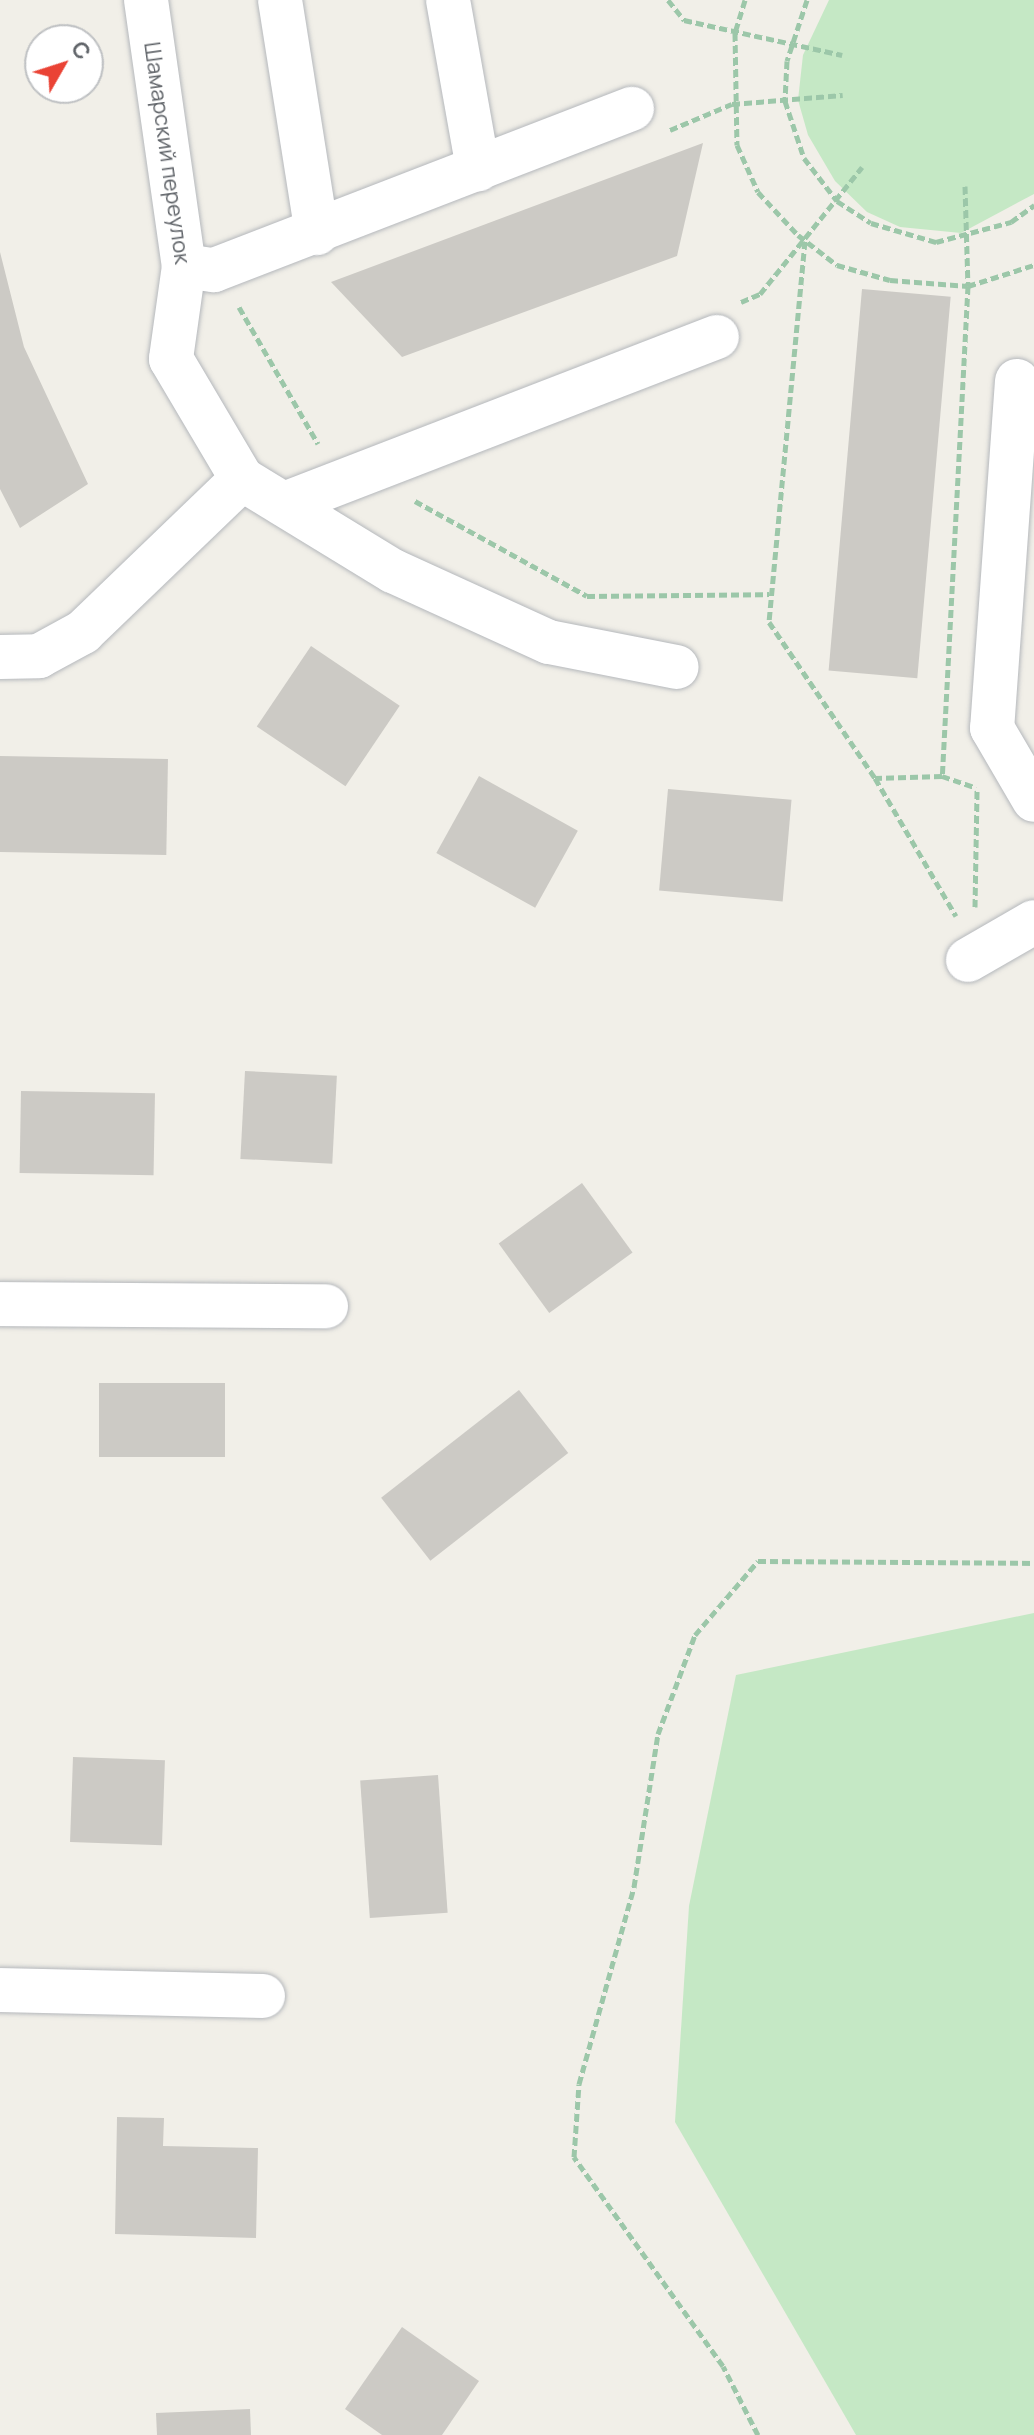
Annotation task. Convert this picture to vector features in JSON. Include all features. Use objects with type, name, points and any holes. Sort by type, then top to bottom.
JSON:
[{"type":"street","name":"Шамарский переулок","points":[[146,0],[199,268],[171,359],[242,479],[393,571],[549,642],[677,667]]},
{"type":"street","points":[[280,0],[317,233]]},
{"type":"street","points":[[448,0],[478,169]]},
{"type":"street","points":[[199,268],[317,233],[632,109]]},
{"type":"street","points":[[284,504],[724,322]]},
{"type":"street","points":[[1017,381],[992,728],[1034,800]]},
{"type":"street","points":[[0,657],[39,656],[83,632],[242,479]]},
{"type":"street","points":[[967,946],[1034,922]]},
{"type":"street","points":[[0,1304],[326,1306]]},
{"type":"street","points":[[0,1990],[263,1996]]},
{"type":"path","points":[[668,0],[684,20],[842,55]]},
{"type":"path","points":[[745,0],[736,31],[737,145],[758,192],[805,241],[837,265],[877,277],[968,286],[1034,265]]},
{"type":"path","points":[[807,0],[791,43],[785,101],[804,158],[837,201],[907,236],[969,238],[1034,205]]},
{"type":"path","points":[[724,322],[760,294],[862,167]]},
{"type":"path","points":[[942,776],[968,286],[969,238],[965,186]]},
{"type":"path","points":[[805,241],[769,594],[769,622],[875,778],[967,946]]},
{"type":"path","points":[[199,268],[321,451]]},
{"type":"path","points":[[377,465],[392,488],[587,596],[769,594]]},
{"type":"path","points":[[875,778],[942,776],[977,788],[975,912]]},
{"type":"path","points":[[758,2435],[723,2366],[574,2157],[579,2084],[634,1887],[658,1734],[695,1635],[758,1561],[1034,1563]]},
{"type":"green space","points":[[829,0],[1034,0],[1034,194],[961,233],[900,227],[867,212],[835,181],[808,135],[798,100],[803,55]]},
{"type":"green space","points":[[1034,1613],[1034,2435],[856,2435],[675,2122],[689,1906],[736,1675]]},
{"type":"building","points":[[703,143],[677,256],[402,357],[331,282]]},
{"type":"building","points":[[0,252],[24,347],[88,484],[20,528],[0,489]]},
{"type":"building","points":[[862,289],[951,297],[917,678],[829,671]]},
{"type":"building","points":[[311,646],[400,706],[345,786],[257,726]]},
{"type":"building","points":[[0,756],[168,759],[166,855],[0,852]]},
{"type":"building","points":[[479,776],[578,831],[535,908],[436,853]]},
{"type":"building","points":[[668,789],[792,800],[783,901],[659,891]]},
{"type":"building","points":[[245,1071],[337,1076],[332,1164],[240,1159]]},
{"type":"building","points":[[21,1091],[155,1093],[154,1175],[20,1173]]},
{"type":"building","points":[[582,1183],[633,1253],[549,1313],[499,1244]]},
{"type":"building","points":[[99,1383],[225,1383],[225,1457],[99,1457]]},
{"type":"building","points":[[519,1390],[568,1453],[430,1561],[381,1498]]},
{"type":"building","points":[[73,1757],[165,1760],[162,1845],[70,1842]]},
{"type":"building","points":[[438,1775],[448,1913],[370,1918],[360,1780]]},
{"type":"building","points":[[117,2117],[164,2118],[163,2146],[258,2148],[256,2238],[115,2234]]},
{"type":"building","points":[[402,2327],[479,2381],[442,2435],[382,2435],[345,2409]]},
{"type":"building","points":[[250,2409],[251,2435],[157,2435],[156,2413]]}]
